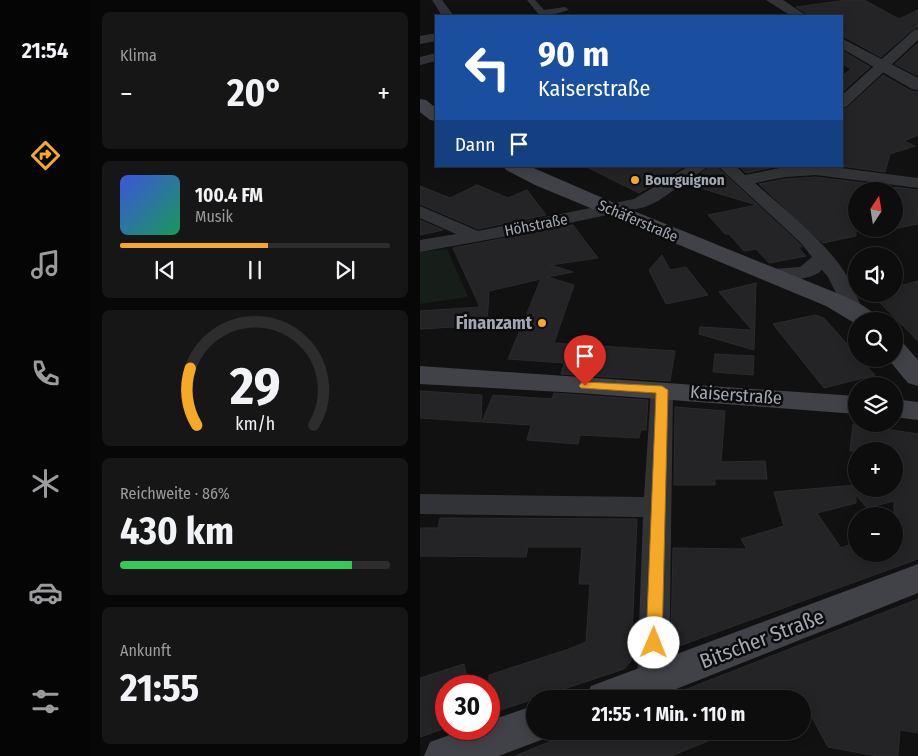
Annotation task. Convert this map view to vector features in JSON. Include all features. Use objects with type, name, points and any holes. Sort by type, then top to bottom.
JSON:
[{"type":"main road","points":[[420,104],[435,115]]},
{"type":"main road","name":"Schäferstraße","points":[[515,167],[542,181],[611,210],[765,274],[817,293],[853,312]]},
{"type":"main road","points":[[903,360],[918,377]]},
{"type":"main road","name":"Kaiserstraße","points":[[420,376],[662,390],[848,404]]},
{"type":"main road","points":[[903,409],[918,411]]},
{"type":"main road","name":"Bitscher Straße","points":[[629,690],[918,578]]},
{"type":"main road","points":[[446,756],[526,727]]},
{"type":"street","points":[[531,0],[544,15],[565,10]]},
{"type":"street","points":[[773,0],[798,15]]},
{"type":"street","points":[[437,1],[447,15]]},
{"type":"street","points":[[420,40],[435,37]]},
{"type":"street","points":[[843,102],[915,39]]},
{"type":"street","points":[[843,43],[918,85]]},
{"type":"street","points":[[420,61],[435,57]]},
{"type":"street","points":[[420,68],[435,65]]},
{"type":"street","name":"Höhstraße","points":[[420,246],[639,203],[699,167]]},
{"type":"street","points":[[727,167],[808,239],[837,276],[859,312]]},
{"type":"street","points":[[744,180],[778,173],[810,170],[843,172],[918,183]]},
{"type":"street","points":[[420,211],[477,236]]},
{"type":"street","points":[[765,274],[804,273],[813,268],[822,257]]},
{"type":"street","points":[[653,681],[662,390]]},
{"type":"street","points":[[420,504],[657,507]]},
{"type":"shaded area","points":[[447,249],[468,297],[420,304],[420,252]]},
{"type":"building","points":[[847,0],[864,0],[899,19],[918,10],[918,27],[913,29],[881,57],[843,36],[843,15],[808,15],[796,7]]},
{"type":"building","points":[[918,43],[918,76],[895,64]]},
{"type":"building","points":[[843,51],[870,67],[843,91],[843,75],[851,69],[843,64]]},
{"type":"building","points":[[883,75],[911,91],[918,92],[918,135],[904,141],[915,146],[890,154],[885,172],[843,166],[843,109],[847,108]]},
{"type":"building","name":"Bourguignon","points":[[587,167],[683,167],[639,193]]},
{"type":"building","points":[[710,167],[717,167],[800,244],[802,247],[798,247],[806,256],[769,263],[756,249],[744,251],[708,215],[757,205],[687,184]]},
{"type":"building","points":[[740,167],[774,167],[746,173]]},
{"type":"building","points":[[816,177],[857,182],[848,182],[848,238],[823,243],[759,184],[785,179]]},
{"type":"building","points":[[477,185],[508,198],[527,190],[546,215],[478,229],[420,204],[420,186],[450,198]]},
{"type":"building","points":[[903,188],[918,190],[918,224],[903,227]]},
{"type":"building","points":[[420,220],[443,230],[420,235]]},
{"type":"building","points":[[573,225],[598,258],[550,265],[573,272],[547,277],[574,285],[554,343],[675,351],[670,381],[561,374],[564,363],[508,359],[541,279],[489,291],[487,325],[420,329],[420,311],[480,307],[453,248]]},
{"type":"building","points":[[662,255],[670,270],[686,267],[708,295],[666,304],[649,270]]},
{"type":"building","points":[[918,281],[918,341],[903,326],[903,312],[889,312],[879,302],[903,302],[903,285]]},
{"type":"building","points":[[756,283],[754,350],[699,334],[700,327],[752,330],[719,292]]},
{"type":"building","points":[[815,315],[824,318],[848,345],[848,367],[868,367],[875,375],[848,377],[848,382],[824,388],[773,324]]},
{"type":"building","points":[[715,354],[754,356],[753,375],[713,372]]},
{"type":"building","points":[[420,391],[482,395],[481,422],[420,418]]},
{"type":"building","points":[[554,393],[648,400],[646,430],[641,430],[639,438],[580,435],[578,444],[527,440],[531,425],[482,422],[493,395],[552,399]]},
{"type":"building","points":[[675,407],[725,411],[721,462],[765,461],[767,479],[715,479],[715,485],[674,485]]},
{"type":"building","points":[[852,432],[903,432],[918,434],[918,559],[679,646],[671,641],[673,548],[747,549],[741,539],[784,526],[774,492],[848,486],[848,497],[856,497],[856,503],[817,513],[841,548],[848,545],[848,562],[903,562],[903,507],[894,507],[894,501],[866,507],[858,497],[903,497],[903,442],[851,442]]},
{"type":"building","points":[[440,518],[637,519],[631,661],[624,669],[561,690],[526,690],[526,702],[500,710],[500,675],[489,675],[586,642],[590,584],[579,584],[582,547],[528,547],[526,557],[420,556],[420,528],[438,528]]},
{"type":"building","points":[[918,599],[918,733],[900,730],[898,756],[877,756],[828,747],[811,716],[811,690],[684,690]]},
{"type":"building","points":[[464,664],[466,675],[435,675],[435,732],[420,737],[420,678]]},
{"type":"building","points":[[553,740],[711,740],[671,756],[515,756]]},
{"type":"place","name":"Bourguignon","points":[[635,180]]},
{"type":"place","name":"Finanzamt","points":[[542,323]]},
{"type":"route","points":[[585,386],[662,390],[654,643]]}]
